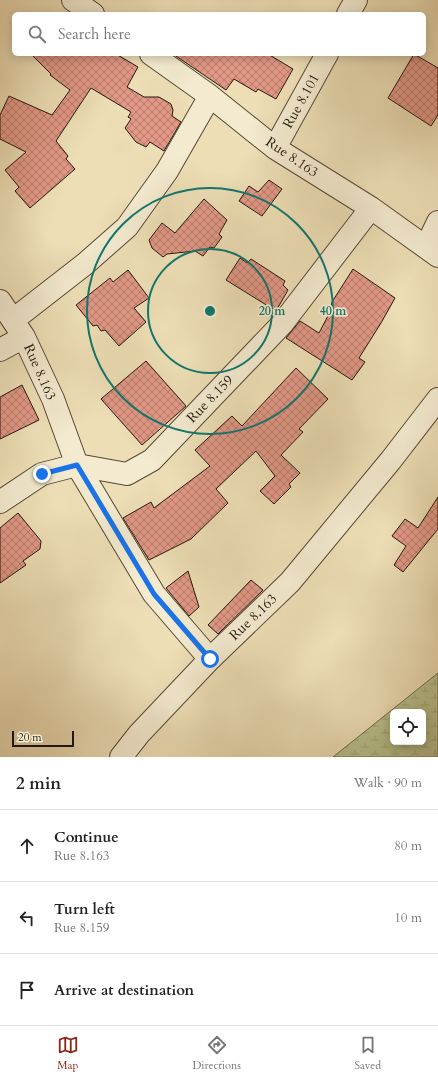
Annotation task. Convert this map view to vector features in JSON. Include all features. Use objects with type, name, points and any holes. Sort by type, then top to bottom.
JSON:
[{"type":"street","points":[[73,0],[90,12]]},
{"type":"street","points":[[349,12],[356,0]]},
{"type":"street","name":"Rue 8.163","points":[[153,56],[210,96],[275,148],[371,208],[432,251]]},
{"type":"street","name":"Rue 8.101","points":[[275,148],[326,56]]},
{"type":"street","points":[[0,350],[19,328],[85,264],[127,227],[167,171],[210,96]]},
{"type":"street","name":"Rue 8.159","points":[[0,502],[42,474],[77,465],[127,474],[152,460],[282,324],[371,208]]},
{"type":"street","points":[[432,251],[438,222]]},
{"type":"street","name":"Rue 8.163","points":[[0,301],[19,328],[53,400],[77,465],[154,594],[210,659],[290,582],[391,460],[438,399]]},
{"type":"street","points":[[121,757],[139,734],[210,659]]},
{"type":"green space","points":[[438,673],[438,757],[333,757],[390,711],[390,745],[426,745],[426,709],[393,709]]},
{"type":"building","points":[[33,56],[119,56],[138,67],[127,87],[144,97],[159,97],[171,104],[173,110],[172,116],[181,122],[164,151],[150,142],[146,147],[136,142],[125,128],[131,119],[128,117],[131,112],[91,88],[56,141],[68,156],[66,159],[75,169],[30,208],[15,191],[19,187],[5,170],[26,152],[0,139],[0,115],[9,96],[52,115],[70,90],[50,75],[51,74]]},
{"type":"building","points":[[176,56],[271,56],[293,69],[276,99],[258,89],[256,92],[234,79],[226,90]]},
{"type":"building","points":[[413,56],[417,56],[438,68],[438,115],[431,126],[388,98]]},
{"type":"building","points":[[269,180],[282,189],[262,216],[239,201],[249,186],[258,192]]},
{"type":"building","points":[[204,199],[227,220],[219,234],[222,237],[214,248],[210,247],[203,256],[195,251],[167,254],[163,257],[152,248],[149,240],[162,223],[175,233]]},
{"type":"building","points":[[240,258],[247,263],[251,259],[285,281],[283,285],[288,290],[276,311],[226,280]]},
{"type":"building","points":[[353,269],[395,298],[359,358],[365,362],[352,380],[286,338],[300,321],[319,333],[330,312],[332,302]]},
{"type":"building","points":[[128,270],[149,298],[134,308],[146,322],[119,346],[105,330],[101,331],[97,325],[93,326],[76,305],[110,278],[113,282]]},
{"type":"building","points":[[146,361],[186,406],[142,445],[101,399]]},
{"type":"building","points":[[296,368],[328,399],[299,429],[303,432],[281,455],[300,473],[289,484],[291,487],[274,504],[260,491],[275,476],[256,451],[216,489],[228,503],[191,539],[149,560],[123,518],[151,502],[154,508],[210,466],[195,450],[232,416],[242,426]]},
{"type":"building","points":[[22,385],[39,420],[0,439],[0,397]]},
{"type":"building","points":[[438,497],[438,529],[403,572],[394,565],[406,546],[392,536],[405,519],[418,528]]},
{"type":"building","points":[[18,513],[41,541],[40,549],[23,561],[26,565],[0,583],[0,528]]},
{"type":"building","points":[[188,571],[199,607],[189,616],[166,588]]},
{"type":"building","points":[[251,580],[263,590],[218,634],[208,625]]},
{"type":"route","points":[[42,474],[77,465],[154,594],[210,659]]}]
